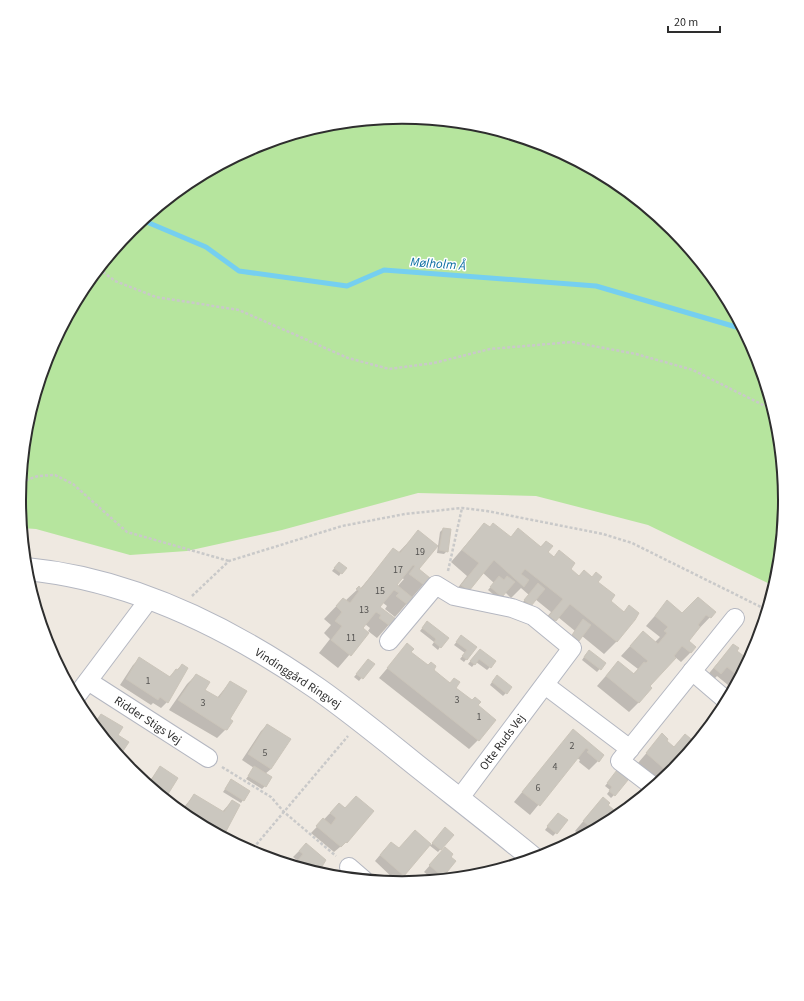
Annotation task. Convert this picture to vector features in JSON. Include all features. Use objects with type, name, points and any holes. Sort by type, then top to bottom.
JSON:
[{"type":"street","name":"Vindinggård Ringvej","points":[[32,570],[114,586],[177,609],[230,635],[318,689],[361,721],[529,855]]},
{"type":"street","points":[[389,641],[436,584]]},
{"type":"street","name":"Otte Ruds Vej","points":[[436,584],[454,596],[512,608],[533,616],[572,648],[459,799]]},
{"type":"street","points":[[79,693],[150,598]]},
{"type":"street","points":[[649,783],[620,760],[735,618]]},
{"type":"street","points":[[692,671],[723,697]]},
{"type":"street","name":"Ridder Stigs Vej","points":[[88,681],[208,758]]},
{"type":"street","points":[[545,685],[630,749]]},
{"type":"street","points":[[350,867],[357,874]]},
{"type":"path","points":[[104,272],[115,281],[156,297],[238,310],[348,358],[389,369],[434,363],[490,349],[572,342],[636,354],[693,370],[766,406]]},
{"type":"path","points":[[27,480],[38,476],[55,475],[73,484],[127,532],[229,561]]},
{"type":"path","points":[[436,584],[449,570],[462,508]]},
{"type":"path","points":[[177,609],[229,561],[342,526],[405,514],[462,508],[488,511],[595,532],[632,543],[762,608]]},
{"type":"path","points":[[255,846],[361,721]]},
{"type":"path","points":[[208,758],[270,797],[284,812],[350,867]]},
{"type":"green space","points":[[377,125],[427,125],[451,128],[499,137],[523,144],[568,163],[611,188],[631,202],[668,235],[685,253],[715,292],[728,312],[758,380],[771,427],[775,451],[778,500],[777,525],[775,550],[769,583],[648,525],[536,496],[418,493],[282,530],[187,551],[130,555],[36,529],[27,528],[26,500],[29,451],[39,403],[55,357],[76,312],[89,292],[119,253],[154,218],[173,202],[214,175],[236,163],[281,144],[305,137]]},
{"type":"building","points":[[484,523],[490,527],[493,523],[511,537],[518,528],[541,547],[546,541],[553,546],[548,552],[554,557],[559,550],[575,563],[571,569],[579,576],[584,570],[592,577],[596,572],[602,577],[598,582],[615,595],[611,601],[624,612],[629,605],[639,613],[635,620],[617,642],[570,604],[556,621],[549,616],[563,599],[525,569],[521,574],[529,580],[524,587],[494,560],[469,591],[461,585],[479,563],[462,550]]},
{"type":"building","points":[[443,528],[451,529],[448,552],[439,550]]},
{"type":"building","points":[[418,530],[438,546],[419,569],[430,578],[424,585],[409,574],[415,566],[413,565],[397,585],[413,598],[408,605],[396,596],[399,593],[394,590],[380,607],[396,619],[390,626],[379,618],[381,615],[376,612],[363,628],[369,633],[351,656],[331,640],[342,626],[335,621],[342,612],[336,606],[343,598],[350,603],[359,591],[356,589],[359,586],[361,589],[393,548],[400,553]]},
{"type":"building","points":[[339,562],[347,568],[342,574],[334,568]]},
{"type":"building","points":[[499,576],[504,580],[507,576],[515,582],[502,597],[490,587]]},
{"type":"building","points":[[538,583],[545,589],[531,606],[524,600]]},
{"type":"building","points":[[698,597],[716,612],[711,618],[706,615],[698,625],[700,627],[689,641],[696,647],[691,653],[682,646],[674,656],[676,658],[650,686],[652,688],[639,703],[606,676],[618,661],[634,674],[644,662],[646,663],[648,661],[630,646],[643,631],[658,644],[667,633],[664,631],[668,627],[655,616],[667,600],[682,613]]},
{"type":"building","points":[[583,619],[591,625],[579,641],[572,635]]},
{"type":"building","points":[[427,621],[449,638],[441,648],[434,642],[436,639],[422,628]]},
{"type":"building","points":[[461,635],[477,647],[467,660],[462,656],[467,650],[456,642]]},
{"type":"building","points":[[407,643],[414,649],[411,652],[428,665],[431,662],[436,666],[434,670],[450,683],[454,678],[460,682],[456,688],[472,700],[475,697],[481,702],[478,705],[496,720],[479,741],[387,668]]},
{"type":"building","points":[[733,644],[739,648],[737,651],[744,656],[736,674],[727,667],[721,674],[714,668]]},
{"type":"building","points":[[480,649],[496,661],[491,668],[479,659],[475,665],[470,661]]},
{"type":"building","points":[[589,650],[606,663],[601,670],[584,657]]},
{"type":"building","points":[[139,657],[170,677],[182,664],[188,668],[168,703],[160,697],[158,700],[126,679]]},
{"type":"building","points":[[368,659],[375,664],[363,679],[356,674]]},
{"type":"building","points":[[196,674],[210,682],[205,690],[219,698],[230,681],[247,691],[230,719],[233,721],[227,730],[223,729],[178,700]]},
{"type":"building","points":[[497,675],[512,687],[507,694],[492,682]]},
{"type":"building","points":[[101,714],[123,727],[118,735],[129,742],[123,752],[99,722],[101,722],[97,720]]},
{"type":"building","points":[[267,724],[291,739],[271,769],[248,754]]},
{"type":"building","points":[[573,729],[604,755],[599,762],[587,752],[589,750],[586,748],[540,806],[522,792]]},
{"type":"building","points":[[662,733],[668,739],[667,741],[674,747],[685,734],[692,739],[665,769],[646,753]]},
{"type":"building","points":[[160,766],[178,778],[168,795],[151,780]]},
{"type":"building","points":[[254,766],[272,777],[266,787],[248,776]]},
{"type":"building","points":[[617,770],[628,780],[615,796],[609,791],[612,787],[607,783]]},
{"type":"building","points":[[231,779],[250,791],[244,801],[225,789]]},
{"type":"building","points":[[194,794],[224,812],[232,800],[240,805],[226,832],[185,808]]},
{"type":"building","points":[[356,796],[374,811],[347,843],[346,842],[341,847],[316,826],[323,818],[331,825],[336,818],[330,813],[339,803],[345,808]]},
{"type":"building","points":[[603,797],[610,803],[608,805],[615,810],[589,826],[583,821]]},
{"type":"building","points":[[558,813],[568,820],[557,834],[547,826]]},
{"type":"building","points":[[445,827],[454,835],[441,850],[432,843]]},
{"type":"building","points":[[415,830],[431,844],[404,876],[380,855],[391,842],[399,848]]},
{"type":"building","points":[[306,843],[326,860],[321,867],[297,862],[303,854],[299,851]]},
{"type":"building","points":[[445,847],[453,854],[451,857],[456,861],[446,874],[440,874],[429,865]]},
{"type":"waterway","name":"Mølholm Å","points":[[149,223],[206,247],[239,271],[347,286],[384,270],[596,286],[735,327]]}]
